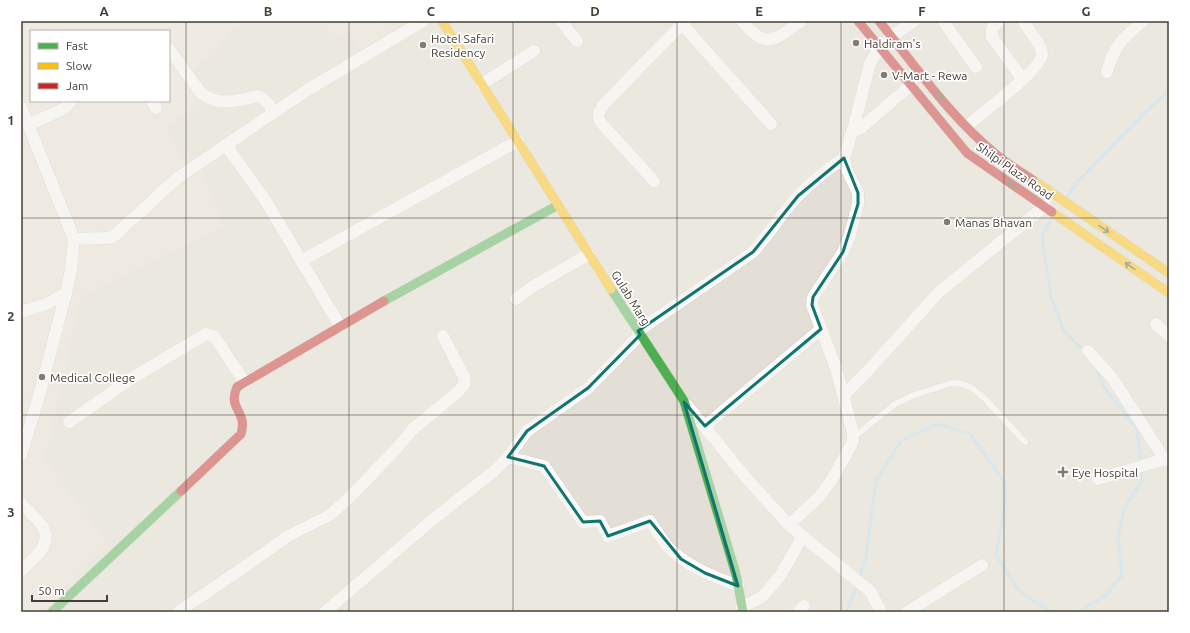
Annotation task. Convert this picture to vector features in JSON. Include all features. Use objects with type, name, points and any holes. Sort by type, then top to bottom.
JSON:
[{"type":"street","points":[[74,238],[112,237],[176,179],[309,89],[423,21]]},
{"type":"street","name":"Gulab Marg","points":[[442,21],[639,333],[684,401],[736,574],[742,610]]},
{"type":"street","points":[[561,21],[577,41]]},
{"type":"street","points":[[742,21],[757,37],[765,39],[775,39],[801,21]]},
{"type":"street","name":"Shilpi Plaza Road","points":[[858,21],[967,153],[1167,287]]},
{"type":"street","name":"Shilpi Plaza Road","points":[[879,21],[941,99],[998,156],[1169,273]]},
{"type":"street","points":[[789,524],[827,488],[850,447],[853,436],[844,394],[836,368],[812,305],[813,297],[843,252],[850,236],[858,204],[858,193],[846,168],[844,158],[870,63],[880,48],[892,36],[914,21]]},
{"type":"street","points":[[943,21],[976,67]]},
{"type":"street","points":[[1000,21],[992,28],[992,37],[1022,79]]},
{"type":"street","points":[[967,126],[1039,63],[1042,55],[1041,48],[1023,21]]},
{"type":"street","points":[[1107,72],[1110,59],[1116,48],[1124,38],[1143,21]]},
{"type":"street","points":[[654,181],[602,124],[599,119],[599,113],[604,104],[683,22],[771,124]]},
{"type":"street","points":[[170,50],[200,92],[212,100],[222,102],[258,96],[265,100],[274,112]]},
{"type":"street","points":[[482,84],[534,51]]},
{"type":"street","points":[[852,132],[861,128],[911,85]]},
{"type":"street","points":[[28,125],[65,108],[70,102]]},
{"type":"street","points":[[21,107],[74,238],[72,270],[39,396],[21,455]]},
{"type":"street","points":[[301,261],[518,140]]},
{"type":"street","points":[[226,145],[267,203],[340,326]]},
{"type":"street","points":[[325,612],[430,520],[493,472],[508,457],[528,431],[588,388],[639,333],[753,252],[798,196],[814,180],[844,158]]},
{"type":"street","points":[[52,612],[241,434],[244,420],[234,403],[233,394],[238,387],[340,326],[558,205]]},
{"type":"street","points":[[844,394],[865,374],[939,292],[1045,206]]},
{"type":"street","points":[[516,299],[532,287],[589,254]]},
{"type":"street","points":[[21,312],[46,304],[66,293]]},
{"type":"street","points":[[1156,324],[1169,336]]},
{"type":"street","points":[[705,426],[821,329]]},
{"type":"street","points":[[69,422],[132,378],[206,334],[214,336],[245,383]]},
{"type":"street","points":[[178,612],[288,536],[330,515],[413,429],[460,391],[464,385],[465,379],[443,336]]},
{"type":"street","points":[[1088,351],[1113,379],[1163,460],[1098,479]]},
{"type":"street","points":[[684,401],[747,478],[789,524],[871,592],[881,612]]},
{"type":"street","points":[[508,457],[544,466],[583,522],[600,521],[608,536],[650,521],[668,546],[681,559],[705,573],[738,586]]},
{"type":"street","points":[[21,503],[43,529],[45,534],[44,544],[39,554],[21,571]]},
{"type":"street","points":[[742,610],[762,597],[780,576],[803,536]]},
{"type":"street","points":[[907,612],[982,565]]},
{"type":"lane","points":[[853,436],[859,433],[895,404],[914,395],[952,383],[962,384],[972,388],[985,399],[1025,442]]},
{"type":"highlighted area","points":[[844,158],[858,193],[858,204],[843,252],[813,297],[812,305],[821,329],[705,426],[684,402],[738,586],[705,573],[681,559],[650,521],[608,536],[600,521],[583,522],[544,466],[508,457],[527,431],[588,388],[640,335],[638,331],[753,252],[798,196]]},
{"type":"shaded area","points":[[21,21],[1169,21],[1169,612],[21,612]]},
{"type":"shaded area","name":"Medical College","points":[[21,21],[249,21],[229,34],[216,53],[199,64],[184,78],[199,104],[166,128],[183,163],[196,156],[211,192],[223,227],[81,296],[45,459],[108,544],[42,612],[21,612]]},
{"type":"shaded area","points":[[322,21],[404,21],[359,51],[348,31],[334,37]]},
{"type":"waterway","points":[[1067,197],[1075,185],[1143,114],[1169,91]]},
{"type":"waterway","points":[[1052,218],[1042,236],[1051,297],[1064,331],[1084,352]]},
{"type":"waterway","points":[[1095,366],[1104,387],[1137,429],[1141,463]]},
{"type":"waterway","points":[[859,578],[866,558],[876,481],[901,441],[937,424],[970,434],[1005,483],[1005,505],[996,555],[1019,591],[1053,612]]},
{"type":"waterway","points":[[1078,612],[1106,595],[1122,575],[1118,539],[1124,509],[1142,480],[1141,469]]},
{"type":"waterway","points":[[847,612],[857,584]]},
{"type":"traffic: fast","points":[[384,301],[558,205]]},
{"type":"traffic: fast","points":[[611,289],[684,401],[736,574],[743,612]]},
{"type":"traffic: fast","points":[[52,612],[181,491]]},
{"type":"traffic: slow","points":[[442,21],[611,289]]},
{"type":"traffic: slow","points":[[1033,180],[1169,273]]},
{"type":"traffic: slow","points":[[1052,212],[1169,293]]},
{"type":"traffic: jam","points":[[858,21],[967,153],[1052,212]]},
{"type":"traffic: jam","points":[[879,21],[949,109],[998,156],[1033,180]]},
{"type":"traffic: jam","points":[[181,491],[241,434],[242,420],[234,401],[237,387],[384,301]]},
{"type":"place","name":"Haldiram's","points":[[856,43]]},
{"type":"place","name":"Hotel Safari Residency","points":[[423,45]]},
{"type":"place","name":"V-Mart - Rewa","points":[[884,75]]},
{"type":"place","name":"Manas Bhavan","points":[[947,222]]},
{"type":"place","name":"Medical College","points":[[42,377]]},
{"type":"place","name":"Eye Hospital","points":[[1063,472]]}]
